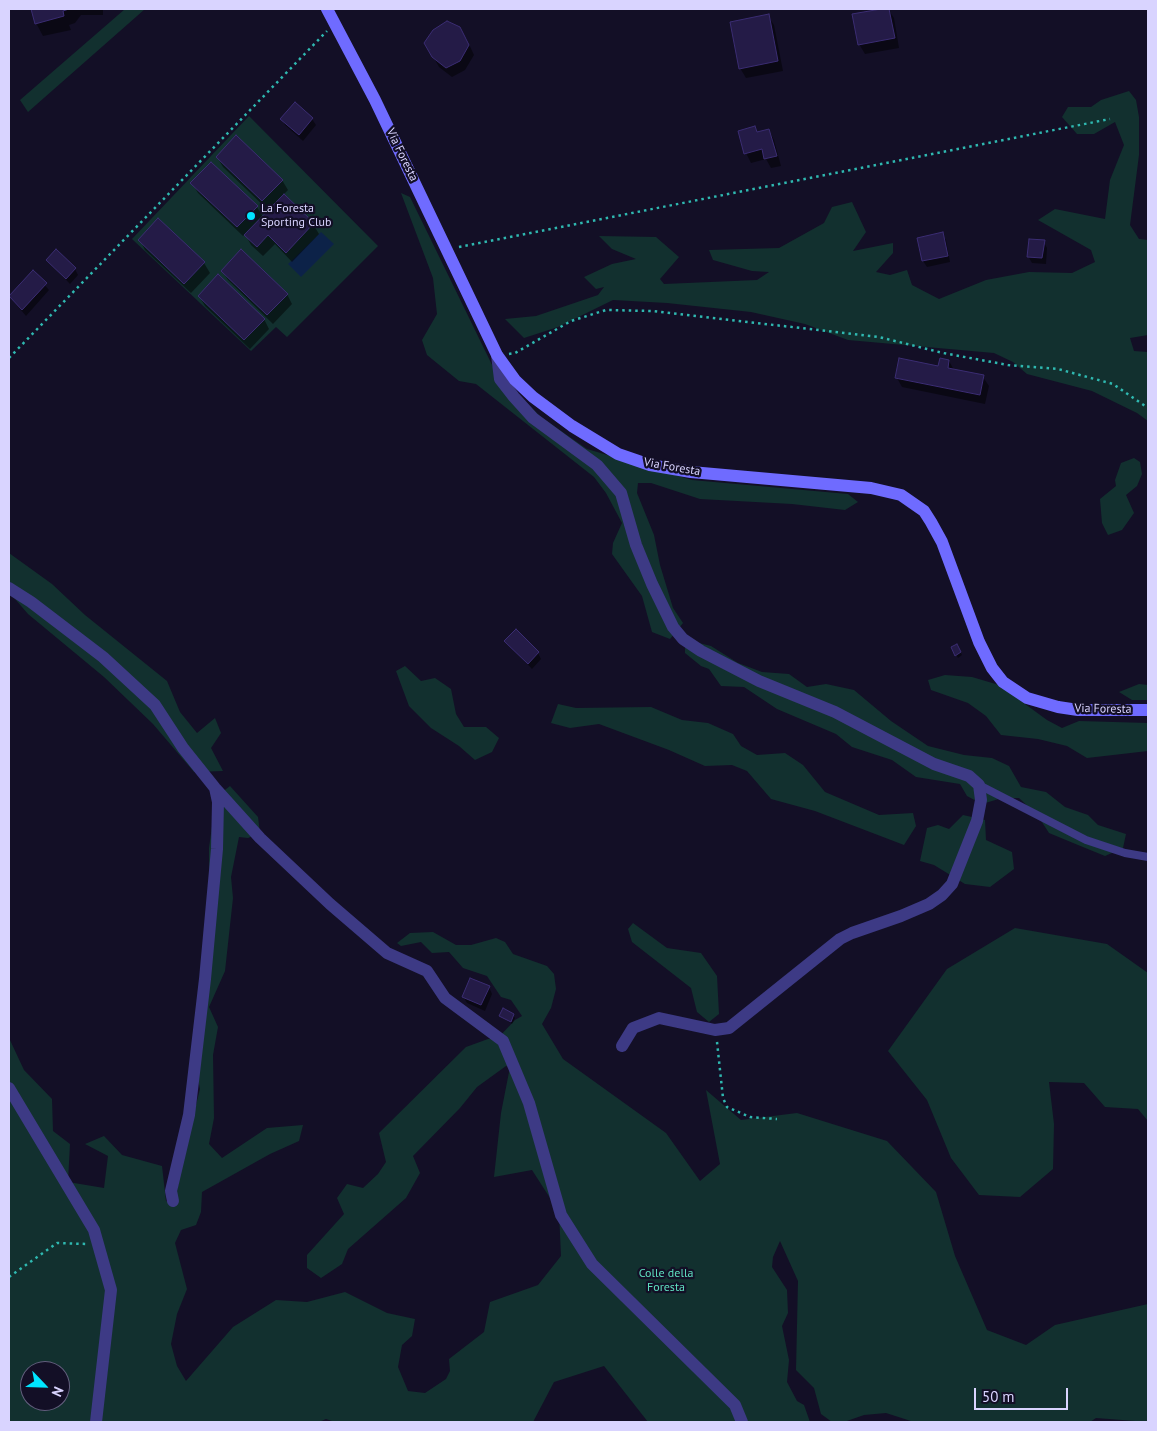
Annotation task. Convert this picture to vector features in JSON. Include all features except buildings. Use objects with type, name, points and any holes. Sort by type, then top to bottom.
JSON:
[{"type":"main road","name":"Via Foresta","points":[[327,9],[375,100],[497,355],[514,380],[533,397],[572,426],[618,454],[650,465],[691,472],[871,488],[901,496],[913,502],[931,522],[942,542],[979,642],[992,668],[1003,682],[1027,698],[1058,707],[1078,710],[1148,710]]},
{"type":"street","points":[[497,355],[500,379],[514,397],[533,418],[598,465],[621,493],[636,545],[652,584],[673,627],[683,640],[759,681],[835,712],[934,764],[969,776],[979,785],[981,800],[977,821],[952,884],[942,895],[929,904],[840,939],[741,1020],[728,1028],[721,1029],[659,1018],[633,1028],[622,1046]]},
{"type":"street","points":[[9,588],[31,602],[103,657],[155,705],[183,748],[215,788],[260,838],[330,904],[387,953],[427,972],[445,998],[503,1041],[529,1103],[561,1215],[592,1264],[735,1405],[742,1422]]},
{"type":"street","points":[[173,1201],[171,1191],[189,1114],[205,980],[217,849],[218,802],[215,788]]},
{"type":"street","points":[[9,1088],[94,1230],[112,1290],[96,1422]]},
{"type":"lane","points":[[979,785],[1086,840],[1125,853],[1148,857]]},
{"type":"path","points":[[9,358],[335,23]]},
{"type":"path","points":[[447,248],[485,243],[1110,118]]},
{"type":"path","points":[[497,355],[515,353],[571,321],[606,310],[652,311],[880,337],[999,363],[1058,369],[1113,384],[1148,408]]},
{"type":"path","points":[[721,1029],[716,1046],[723,1098],[727,1107],[750,1117],[777,1119]]},
{"type":"path","points":[[9,1277],[57,1244],[99,1245]]},
{"type":"green space","points":[[125,9],[145,9],[28,112],[20,100]]},
{"type":"green space","points":[[1129,91],[1136,100],[1139,117],[1139,155],[1130,225],[1139,239],[1148,240],[1148,335],[1130,338],[1134,351],[1148,352],[1148,421],[1137,413],[1092,391],[1027,374],[1013,362],[994,353],[848,340],[805,324],[751,312],[667,303],[613,300],[558,327],[524,338],[505,319],[536,316],[598,295],[604,287],[596,289],[584,277],[612,264],[636,259],[612,249],[599,236],[656,237],[679,257],[660,279],[664,284],[757,280],[769,272],[752,271],[713,260],[709,250],[779,248],[824,223],[832,207],[852,202],[866,232],[853,251],[893,243],[893,253],[876,272],[890,275],[907,270],[912,285],[939,299],[986,280],[1029,272],[1072,273],[1095,262],[1091,250],[1038,220],[1055,209],[1105,219],[1110,180],[1124,145],[1115,122],[1094,134],[1077,134],[1062,117],[1068,107],[1091,107],[1101,100]]},
{"type":"green space","name":"La Foresta Sporting Club","points":[[249,116],[378,246],[287,337],[276,327],[251,351],[132,239]]},
{"type":"green space","points":[[401,193],[410,197],[496,373],[541,417],[587,449],[692,480],[848,494],[858,502],[845,510],[792,504],[700,499],[651,483],[638,483],[637,493],[654,535],[660,565],[673,608],[683,623],[670,639],[652,632],[642,596],[612,554],[613,543],[622,523],[606,493],[594,477],[476,384],[459,381],[427,355],[422,340],[437,314],[433,278]]},
{"type":"green space","points":[[1134,458],[1140,462],[1142,474],[1137,486],[1126,495],[1134,513],[1122,530],[1108,535],[1102,523],[1100,499],[1116,486],[1115,480],[1121,463]]},
{"type":"green space","points":[[9,553],[52,584],[85,615],[167,681],[180,712],[197,733],[215,718],[221,733],[211,748],[223,771],[194,772],[153,724],[104,677],[28,614],[9,592]]},
{"type":"green space","points":[[691,641],[711,646],[738,663],[762,672],[789,674],[807,687],[826,684],[854,690],[891,721],[928,746],[964,755],[992,758],[1009,766],[1021,787],[1046,792],[1065,807],[1088,815],[1098,825],[1126,834],[1123,848],[1105,856],[1049,833],[1038,816],[1019,798],[1002,798],[982,804],[967,796],[960,784],[916,777],[892,760],[852,747],[836,734],[777,709],[744,687],[721,686],[709,669],[701,666],[685,653],[685,648]]},
{"type":"green space","points":[[405,666],[421,681],[435,678],[451,689],[456,714],[464,727],[486,727],[499,738],[492,752],[475,760],[459,746],[431,728],[409,706],[396,671]]},
{"type":"green space","points":[[945,675],[972,677],[999,685],[1047,720],[1062,728],[1079,721],[1148,723],[1148,751],[1087,758],[1067,746],[1038,739],[1001,735],[986,716],[968,703],[931,690],[928,680]]},
{"type":"green space","points":[[1139,684],[1148,685],[1148,700],[1132,700],[1119,692]]},
{"type":"green space","points":[[558,704],[576,708],[651,707],[682,720],[708,723],[733,734],[741,746],[757,755],[785,753],[803,765],[825,792],[879,815],[913,813],[916,826],[904,845],[815,811],[771,799],[747,771],[732,765],[705,766],[669,750],[599,724],[570,728],[551,723]]},
{"type":"green space","name":"Colle della Foresta","points":[[230,786],[258,817],[260,833],[248,838],[239,837],[231,877],[233,898],[225,971],[209,1007],[218,1027],[213,1055],[214,1118],[209,1144],[222,1158],[267,1128],[303,1125],[299,1141],[270,1154],[202,1192],[201,1212],[196,1225],[181,1230],[175,1243],[187,1289],[177,1314],[171,1344],[177,1366],[186,1381],[233,1327],[276,1300],[307,1302],[345,1292],[387,1313],[415,1319],[412,1336],[402,1345],[398,1367],[408,1391],[425,1393],[446,1379],[450,1371],[449,1359],[484,1332],[490,1302],[538,1285],[561,1256],[559,1212],[532,1170],[494,1177],[501,1113],[510,1067],[506,1066],[477,1087],[460,1108],[413,1156],[420,1173],[406,1198],[348,1249],[342,1264],[321,1278],[307,1268],[307,1255],[344,1214],[337,1198],[347,1184],[363,1188],[378,1174],[386,1162],[379,1133],[466,1047],[488,1039],[497,1039],[515,1020],[522,1016],[511,1000],[501,997],[487,976],[463,968],[449,952],[432,953],[421,942],[401,946],[397,943],[410,933],[433,932],[456,945],[471,945],[496,938],[505,942],[513,954],[547,966],[554,974],[556,989],[551,1008],[542,1024],[563,1059],[666,1133],[700,1181],[720,1164],[706,1090],[741,1120],[797,1113],[887,1141],[936,1192],[955,1256],[987,1330],[1026,1345],[1055,1325],[1148,1304],[1148,1422],[1096,1418],[1090,1422],[914,1422],[886,1413],[864,1415],[844,1422],[832,1422],[821,1414],[814,1388],[796,1370],[798,1281],[780,1241],[773,1257],[772,1267],[787,1290],[788,1313],[782,1326],[789,1360],[787,1382],[797,1401],[804,1405],[810,1422],[648,1422],[604,1366],[554,1382],[533,1422],[335,1422],[326,1419],[319,1422],[9,1422],[9,1038],[24,1070],[52,1099],[53,1131],[70,1144],[68,1182],[104,1188],[108,1156],[85,1144],[104,1136],[122,1155],[162,1166],[166,1201],[175,1204],[182,1161],[200,1089],[193,1056],[209,909],[209,848],[216,797]]},
{"type":"green space","points":[[963,815],[985,820],[986,840],[1012,852],[1014,869],[990,887],[965,884],[934,865],[920,861],[927,828],[938,825],[949,829]]},
{"type":"green space","points":[[633,923],[667,948],[701,953],[717,976],[719,1014],[709,1022],[697,1012],[691,988],[632,942],[628,929]]},
{"type":"green space","points":[[1015,928],[1107,944],[1148,973],[1148,1121],[1138,1109],[1105,1107],[1084,1083],[1049,1082],[1054,1124],[1053,1169],[1020,1197],[979,1195],[951,1158],[927,1100],[888,1051],[947,969]]},
{"type":"water","points":[[321,232],[334,244],[301,277],[288,264]]},
{"type":"place","name":"La Foresta Sporting Club","points":[[251,216]]}]
